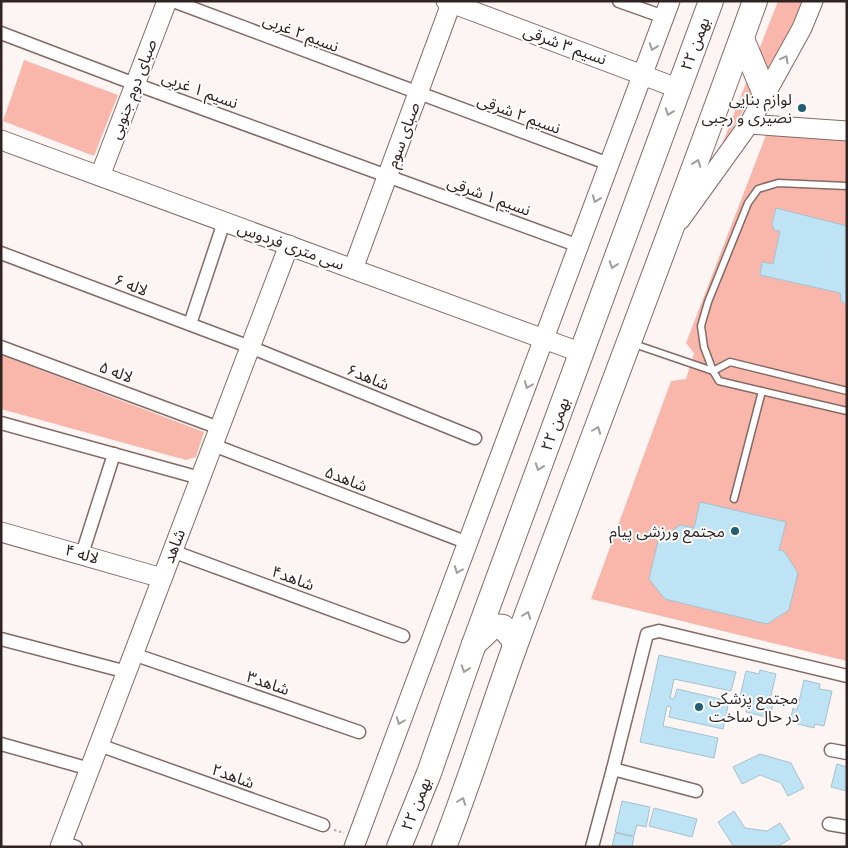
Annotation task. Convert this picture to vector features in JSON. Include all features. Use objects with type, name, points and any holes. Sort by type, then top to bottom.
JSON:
[{"type":"highway","name":"۲۲ بهمن","points":[[400,847],[429,773],[474,644],[711,1]]},
{"type":"highway","points":[[444,847],[474,769],[514,649],[672,231],[755,1]]},
{"type":"highway","points":[[742,39],[766,94]]},
{"type":"highway","points":[[474,644],[493,626],[503,627],[514,640],[514,649]]},
{"type":"street","name":"صبای دوم جنوبی","points":[[100,176],[167,1]]},
{"type":"street","name":"نسیم ۲ غربی","points":[[173,1],[418,94]]},
{"type":"street","points":[[355,842],[667,9],[619,1]]},
{"type":"street","points":[[672,231],[749,124],[802,28],[813,1]]},
{"type":"street","name":"صبای سوم","points":[[353,269],[450,2]]},
{"type":"street","name":"نسیم ۳ شرقی","points":[[450,2],[678,88]]},
{"type":"street","name":"نسیم ۱ غربی","points":[[1,32],[135,84],[388,177]]},
{"type":"street","name":"نسیم ۲ شرقی","points":[[418,94],[609,164]]},
{"type":"street","points":[[749,124],[847,130]]},
{"type":"street","name":"سی متری فردوس","points":[[1,140],[582,353]]},
{"type":"street","name":"نسیم ۱ شرقی","points":[[388,177],[579,246]]},
{"type":"street","points":[[190,324],[224,222]]},
{"type":"street","name":"شاهد","points":[[66,845],[90,769],[289,245]]},
{"type":"street","name":"لاله ۶","points":[[1,253],[250,347]]},
{"type":"street","name":"شاهد۶","points":[[250,347],[475,438]]},
{"type":"street","name":"لاله ۵","points":[[1,348],[216,436]]},
{"type":"street","points":[[1,423],[200,478]]},
{"type":"street","name":"شاهد۵","points":[[216,436],[468,543]]},
{"type":"street","points":[[82,554],[114,454]]},
{"type":"street","name":"لاله ۴","points":[[1,532],[162,578]]},
{"type":"street","name":"شاهد۴","points":[[172,551],[403,636]]},
{"type":"street","points":[[592,847],[647,634],[660,631],[847,676]]},
{"type":"street","points":[[1,639],[127,672]]},
{"type":"street","name":"شاهد۳","points":[[133,654],[359,732]]},
{"type":"street","points":[[1,744],[90,769]]},
{"type":"street","name":"شاهد۲","points":[[99,745],[323,825]]},
{"type":"street","points":[[831,750],[847,753]]},
{"type":"street","points":[[613,770],[696,791]]},
{"type":"street","points":[[829,824],[847,827]]},
{"type":"lane","points":[[847,186],[778,183],[758,189],[748,203],[708,302],[701,326],[704,347],[719,381],[847,411]]},
{"type":"lane","points":[[630,343],[713,371],[730,362],[847,391]]},
{"type":"lane","points":[[734,499],[762,391]]},
{"type":"path","points":[[323,825],[355,842]]},
{"type":"shaded area","points":[[778,1],[804,1],[774,60],[721,147]]},
{"type":"shaded area","points":[[24,60],[118,95],[94,156],[3,121]]},
{"type":"shaded area","points":[[766,135],[847,140],[847,661],[591,599],[671,381],[686,379],[694,353],[686,343]]},
{"type":"shaded area","points":[[1,355],[204,432],[196,457],[186,460],[1,409]]},
{"type":"building","points":[[776,208],[847,226],[847,305],[841,301],[840,293],[760,275],[762,262],[773,264],[780,231],[774,230],[772,224]]},
{"type":"building","points":[[700,502],[786,522],[779,550],[784,551],[798,573],[789,610],[767,624],[665,599],[649,579],[658,541],[680,525],[694,528]]},
{"type":"building","name":"مجتمع پزشکی در حال ساخت","points":[[659,655],[736,672],[731,691],[674,679],[670,698],[674,699],[677,689],[729,701],[723,729],[669,717],[671,707],[667,706],[663,726],[718,738],[714,758],[640,742]]},
{"type":"building","points":[[760,670],[776,674],[769,704],[773,704],[770,718],[746,712],[747,708],[738,705],[746,671],[759,674]]},
{"type":"building","points":[[804,680],[820,684],[819,689],[832,691],[824,726],[815,724],[814,728],[790,722],[793,708],[797,710]]},
{"type":"building","points":[[760,754],[791,763],[804,788],[788,796],[781,783],[760,775],[742,784],[733,767]]},
{"type":"building","points":[[837,764],[847,767],[847,791],[831,787]]},
{"type":"building","points":[[622,801],[650,807],[646,827],[637,825],[634,836],[615,832]]},
{"type":"building","points":[[654,808],[697,819],[692,837],[649,826]]},
{"type":"building","points":[[734,811],[745,828],[767,831],[780,823],[790,839],[777,847],[734,847],[718,822]]},
{"type":"building","points":[[615,833],[634,837],[632,847],[612,847]]},
{"type":"place","name":"لوازم بنایی نصیری و رجبی","points":[[802,108]]},
{"type":"place","name":"مجتمع ورزشی پیام","points":[[735,531]]},
{"type":"place","name":"مجتمع پزشکی در حال ساخت","points":[[699,707]]}]
